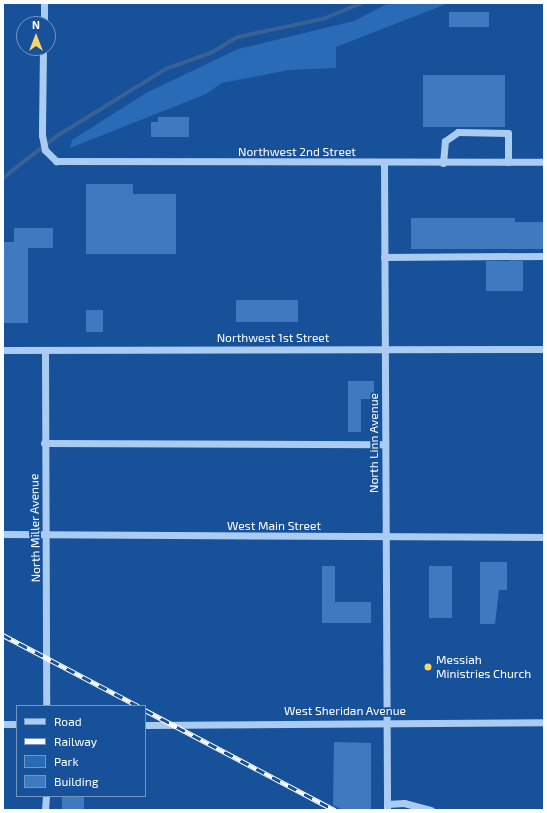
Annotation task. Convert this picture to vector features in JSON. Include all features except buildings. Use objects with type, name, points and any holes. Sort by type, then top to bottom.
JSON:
[{"type":"street","points":[[44,3],[44,16]]},
{"type":"street","name":"Northwest 2nd Street","points":[[43,56],[42,135],[49,154],[76,164],[544,162]]},
{"type":"street","points":[[443,163],[447,137],[458,132],[508,133],[508,162]]},
{"type":"street","name":"North Linn Avenue","points":[[384,163],[387,807]]},
{"type":"street","points":[[384,257],[544,256]]},
{"type":"street","name":"Northwest 1st Street","points":[[3,350],[544,349]]},
{"type":"street","name":"North Miller Avenue","points":[[46,350],[44,443],[46,705]]},
{"type":"street","points":[[44,443],[385,444]]},
{"type":"street","name":"West Main Street","points":[[3,534],[45,536],[544,536]]},
{"type":"street","name":"West Sheridan Avenue","points":[[146,725],[544,722]]},
{"type":"street","points":[[3,724],[16,724]]},
{"type":"street","points":[[46,797],[46,810]]},
{"type":"street","points":[[387,807],[404,803],[431,810]]},
{"type":"green space","points":[[389,3],[449,3],[336,47],[336,68],[289,70],[222,83],[206,94],[70,148],[72,140],[146,93],[238,49],[354,21]]},
{"type":"waterway","points":[[3,178],[57,136],[166,69],[211,53],[238,37],[323,19],[362,3]]},
{"type":"railway","points":[[3,635],[136,705]]},
{"type":"railway","points":[[146,711],[335,810]]},
{"type":"place","name":"Messiah Ministries Church","points":[[428,667]]}]
